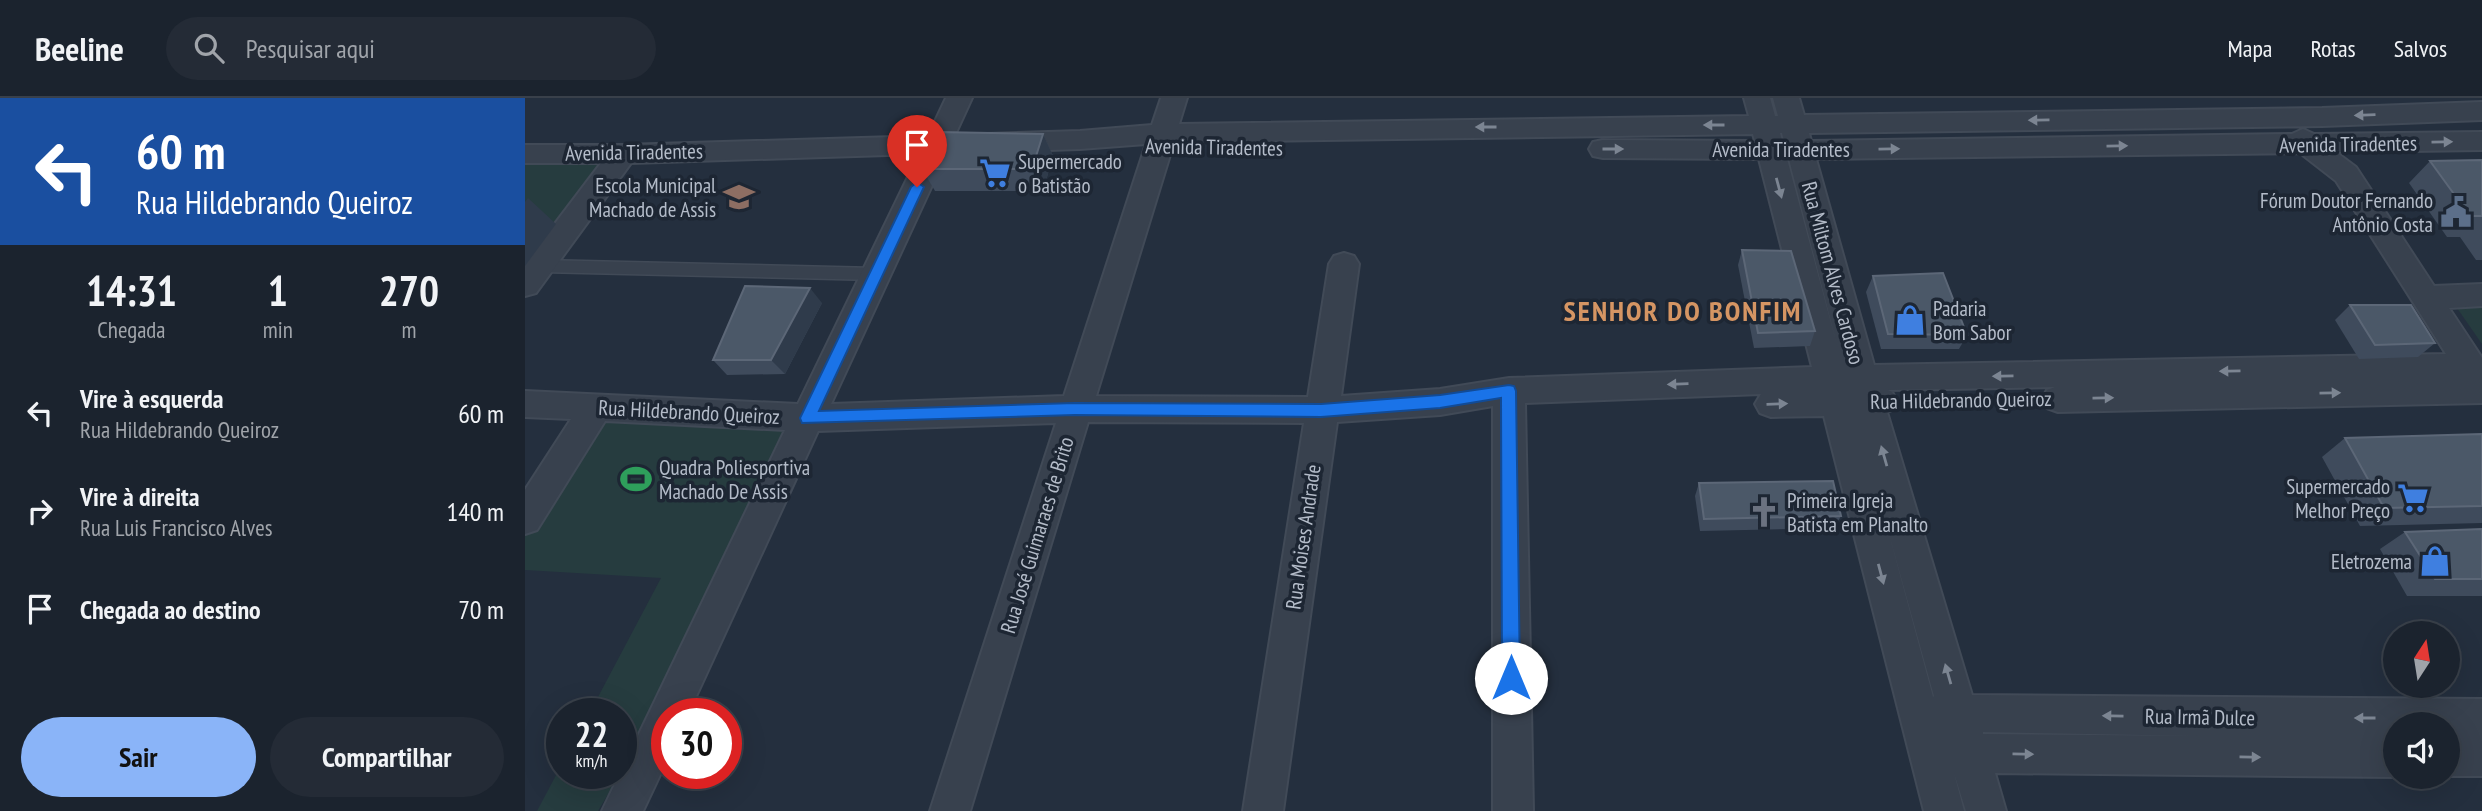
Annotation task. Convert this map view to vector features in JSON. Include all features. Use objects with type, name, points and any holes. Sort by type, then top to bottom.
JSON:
[{"type":"street","points":[[676,698],[959,98]]},
{"type":"street","name":"Rua José Guimaraes de Brito","points":[[950,811],[1174,98]]},
{"type":"street","points":[[2283,107],[2307,144],[2346,174],[2478,380]]},
{"type":"street","name":"Avenida Tiradentes","points":[[525,154],[623,154],[1080,140],[1434,138],[2283,107],[2482,111]]},
{"type":"street","points":[[2316,107],[2340,144],[2346,174]]},
{"type":"street","name":"Avenida Tiradentes","points":[[1778,124],[2307,144],[2482,141]]},
{"type":"street","name":"Rua Miltom Alves Cardoso","points":[[1778,124],[1849,390],[1917,712],[1944,811]]},
{"type":"street","points":[[533,275],[623,154]]},
{"type":"street","name":"Rua Moises Andrade","points":[[1263,811],[1344,264]]},
{"type":"street","points":[[2426,298],[2482,295]]},
{"type":"street","name":"Rua Hildebrando Queiroz","points":[[525,404],[808,418],[1075,409],[1321,410],[1440,402],[1849,390],[2478,380]]},
{"type":"street","name":"Rua Miltom Alves Cardoso","points":[[1849,390],[1960,714],[1986,811]]},
{"type":"street","points":[[1509,401],[1513,811]]},
{"type":"street","points":[[525,519],[597,407]]},
{"type":"street","name":"Rua Irmã Dulce","points":[[1917,712],[2274,718],[2482,718]]},
{"type":"street","points":[[2274,718],[2290,758]]},
{"type":"street","points":[[622,811],[651,750]]},
{"type":"street","name":"Rua Irmã Dulce","points":[[1930,752],[2383,757]]},
{"type":"street","points":[[2460,756],[2482,756]]},
{"type":"lane","points":[[533,275],[876,274]]},
{"type":"green space","points":[[525,154],[625,155],[556,224],[525,223]]},
{"type":"green space","points":[[2482,307],[2482,344],[2457,308]]},
{"type":"green space","name":"Quadra Poliesportiva Machado De Assis","points":[[604,408],[792,426],[657,698],[651,698],[651,710],[637,739],[637,698],[597,698],[661,578],[525,570],[525,536]]},
{"type":"green space","points":[[549,789],[611,789],[598,811],[537,811]]},
{"type":"building","points":[[938,132],[1043,134],[1032,169],[922,169]]},
{"type":"building","points":[[2482,160],[2482,216],[2470,216],[2430,161]]},
{"type":"building","points":[[1742,250],[1791,251],[1815,331],[1758,333]]},
{"type":"building","name":"Padaria Bom Sabor","points":[[1943,273],[1967,335],[1888,334],[1873,276]]},
{"type":"building","points":[[745,286],[810,288],[771,360],[713,360]]},
{"type":"building","points":[[2350,305],[2411,305],[2435,343],[2375,345]]},
{"type":"building","points":[[2482,434],[2482,506],[2384,508],[2345,438]]},
{"type":"building","points":[[1833,481],[1841,516],[1704,519],[1699,483]]},
{"type":"building","points":[[2482,529],[2482,579],[2435,579],[2405,532]]},
{"type":"place","name":"Supermercado o Batistão","points":[[995,173]]},
{"type":"place","name":"Escola Municipal Machado de Assis","points":[[739,197]]},
{"type":"place","name":"Fórum Doutor Fernando Antônio Costa","points":[[2456,212]]},
{"type":"place","name":"Padaria Bom Sabor","points":[[1910,320]]},
{"type":"place","name":"Quadra Poliesportiva Machado De Assis","points":[[636,479]]},
{"type":"place","name":"Supermercado Melhor Preço","points":[[2413,498]]},
{"type":"place","name":"Primeira Igreja Batista em Planalto","points":[[1764,512]]},
{"type":"place","name":"Eletrozema","points":[[2435,561]]},
{"type":"district","name":"SENHOR DO BONFIM","points":[[1683,310]]},
{"type":"route","points":[[917,187],[808,418],[1075,409],[1321,410],[1440,402],[1509,391],[1511,678]]}]
